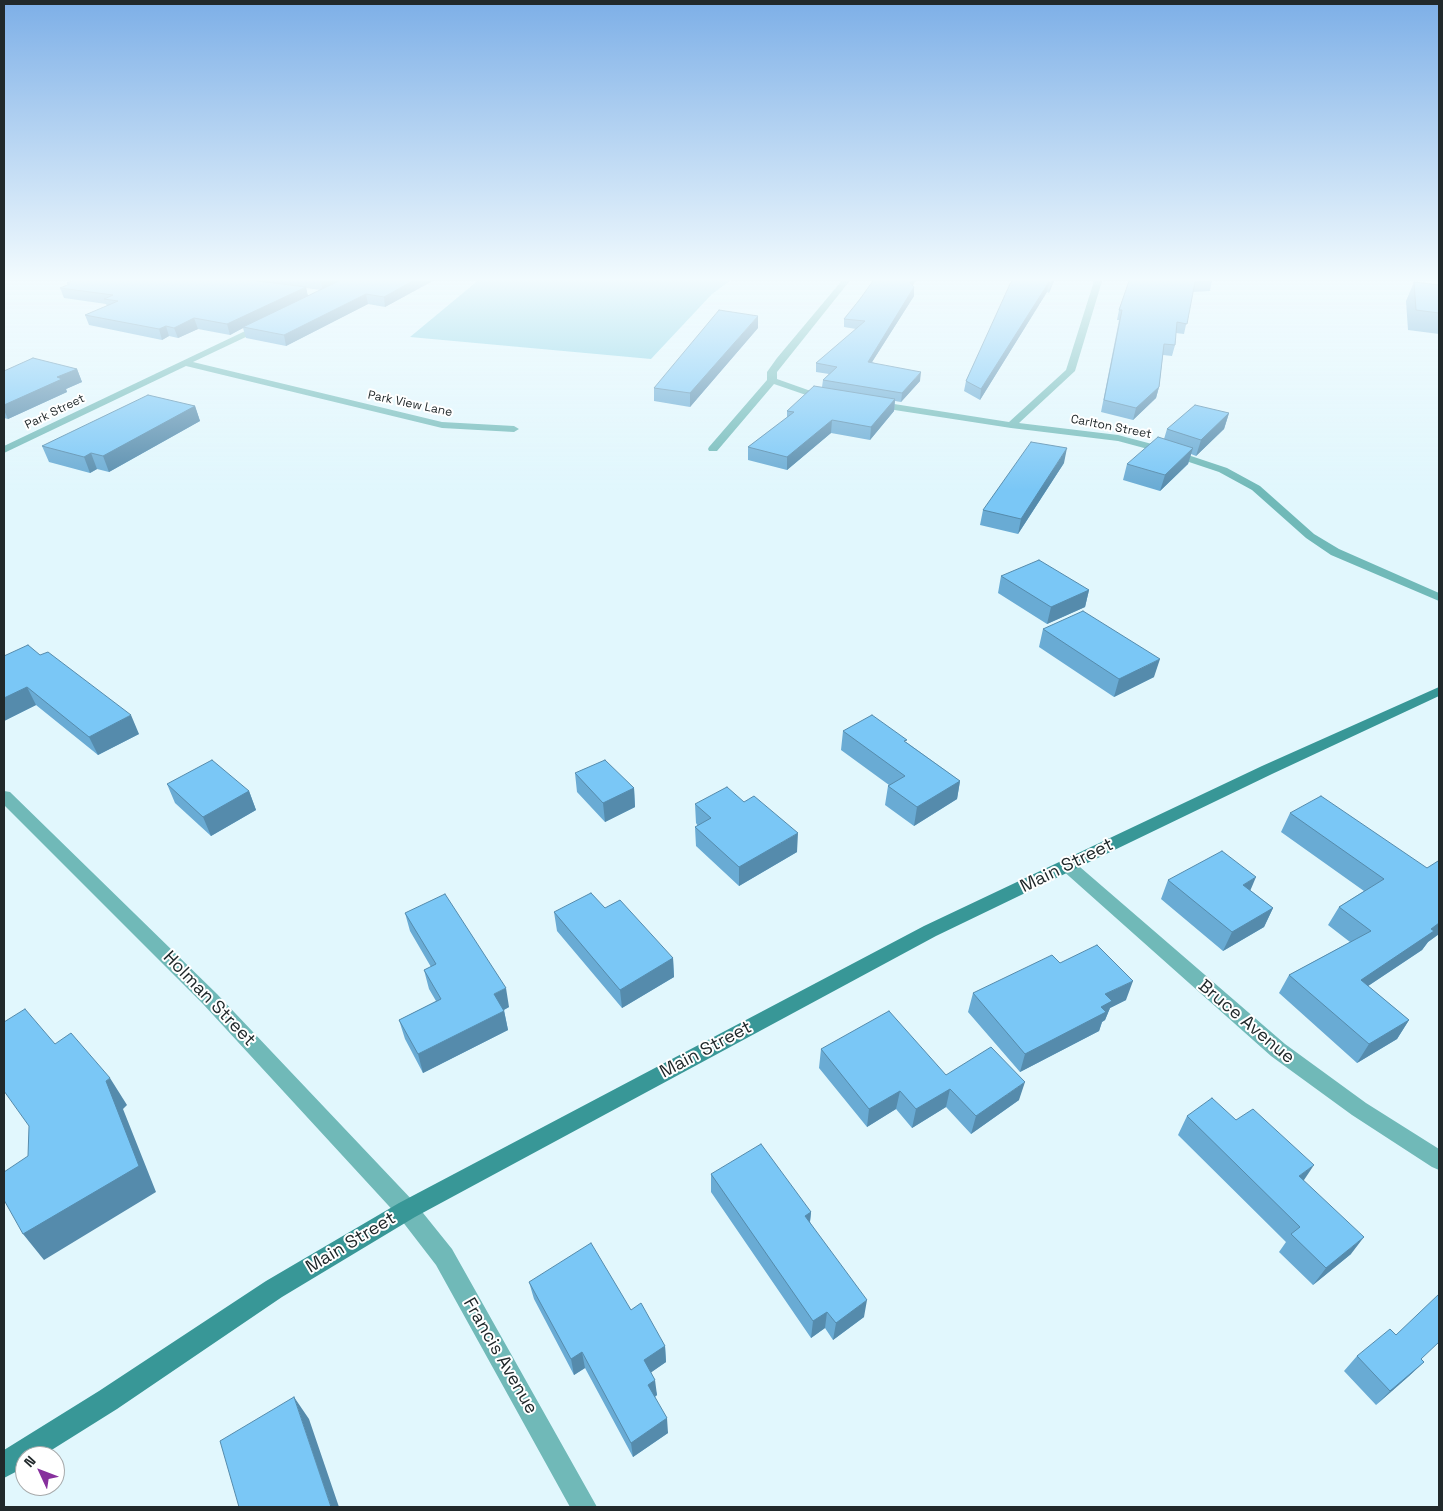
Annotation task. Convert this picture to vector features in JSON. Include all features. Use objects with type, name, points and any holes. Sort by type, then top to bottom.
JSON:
[{"type":"main road","name":"Main Street","points":[[4,1464],[108,1400],[274,1288],[407,1210],[930,931],[1354,729],[1439,691]]},
{"type":"street","name":"Park Street","points":[[4,450],[215,349]]},
{"type":"street","points":[[713,449],[772,380],[772,372],[790,349]]},
{"type":"street","points":[[1012,425],[1070,371],[1077,349]]},
{"type":"street","name":"Park View Lane","points":[[185,363],[442,426],[514,429]]},
{"type":"street","points":[[772,380],[806,392],[842,398]]},
{"type":"street","name":"Carlton Street","points":[[860,401],[1012,425],[1118,438],[1163,450],[1223,470],[1256,488],[1310,536],[1335,552],[1439,597]]},
{"type":"street","name":"Holman Street","points":[[4,796],[210,999],[407,1210]]},
{"type":"street","name":"Bruce Avenue","points":[[1067,865],[1278,1050],[1359,1109],[1439,1160]]},
{"type":"street","name":"Francis Avenue","points":[[407,1210],[444,1257],[584,1507]]},
{"type":"shaded area","points":[[536,349],[661,349],[651,359]]},
{"type":"building","points":[[687,349],[729,349],[690,393],[654,388]]},
{"type":"building","points":[[833,349],[876,349],[868,362],[921,372],[902,393],[823,380],[837,367],[816,363]]},
{"type":"building","points":[[981,349],[1007,349],[981,389],[966,381]]},
{"type":"building","points":[[1114,349],[1163,349],[1159,387],[1136,408],[1104,400]]},
{"type":"building","points":[[33,358],[77,369],[57,377],[62,379],[4,405],[4,371]]},
{"type":"building","points":[[814,386],[895,399],[871,427],[832,420],[787,457],[748,447],[794,412],[787,411]]},
{"type":"building","points":[[148,395],[195,406],[103,456],[91,453],[84,457],[42,446]]},
{"type":"building","points":[[1195,405],[1229,413],[1201,440],[1167,429]]},
{"type":"building","points":[[1158,437],[1193,448],[1165,475],[1127,464]]},
{"type":"building","points":[[1031,442],[1067,448],[1021,519],[983,510]]},
{"type":"building","points":[[1039,560],[1089,590],[1051,607],[1001,576]]},
{"type":"building","points":[[1083,611],[1160,659],[1119,679],[1043,629]]},
{"type":"building","points":[[28,645],[40,655],[48,652],[131,715],[89,737],[27,687],[4,698],[4,656]]},
{"type":"building","points":[[872,715],[907,740],[904,741],[960,781],[917,807],[888,786],[905,776],[843,731]]},
{"type":"building","points":[[212,760],[249,791],[203,817],[167,784]]},
{"type":"building","points":[[605,760],[634,788],[603,803],[575,773]]},
{"type":"building","points":[[727,787],[744,802],[754,796],[798,833],[739,867],[695,827],[711,818],[695,804]]},
{"type":"building","points":[[1321,796],[1427,868],[1439,862],[1439,923],[1431,929],[1434,931],[1361,980],[1409,1020],[1369,1044],[1289,975],[1371,931],[1339,907],[1384,879],[1290,813]]},
{"type":"building","points":[[1222,851],[1256,877],[1243,885],[1273,908],[1232,932],[1168,880]]},
{"type":"building","points":[[591,893],[605,908],[620,900],[673,958],[620,990],[554,912]]},
{"type":"building","points":[[445,894],[506,988],[494,994],[504,1011],[418,1054],[399,1020],[441,999],[424,970],[436,964],[405,913]]},
{"type":"building","points":[[1097,945],[1133,981],[1105,994],[1112,1001],[1101,1007],[1106,1012],[1025,1054],[973,993],[1052,955],[1060,963]]},
{"type":"building","points":[[25,1009],[55,1044],[71,1033],[110,1078],[106,1081],[139,1166],[23,1234],[4,1200],[4,1172],[28,1156],[29,1126],[4,1091],[4,1022]]},
{"type":"building","points":[[889,1011],[946,1075],[991,1047],[1025,1082],[976,1116],[950,1089],[916,1109],[900,1091],[869,1109],[821,1049]]},
{"type":"building","points":[[1212,1098],[1236,1120],[1253,1109],[1314,1165],[1299,1176],[1364,1237],[1326,1268],[1291,1234],[1300,1227],[1187,1116]]},
{"type":"building","points":[[761,1144],[811,1212],[805,1216],[867,1300],[836,1323],[827,1312],[813,1321],[711,1174]]},
{"type":"building","points":[[591,1243],[631,1310],[641,1303],[665,1346],[644,1360],[655,1380],[648,1385],[667,1418],[631,1443],[582,1352],[571,1359],[529,1282]]},
{"type":"building","points":[[1439,1294],[1439,1342],[1421,1359],[1424,1362],[1390,1391],[1357,1356],[1390,1329],[1396,1335]]},
{"type":"building","points":[[294,1397],[331,1507],[239,1507],[220,1441]]}]
